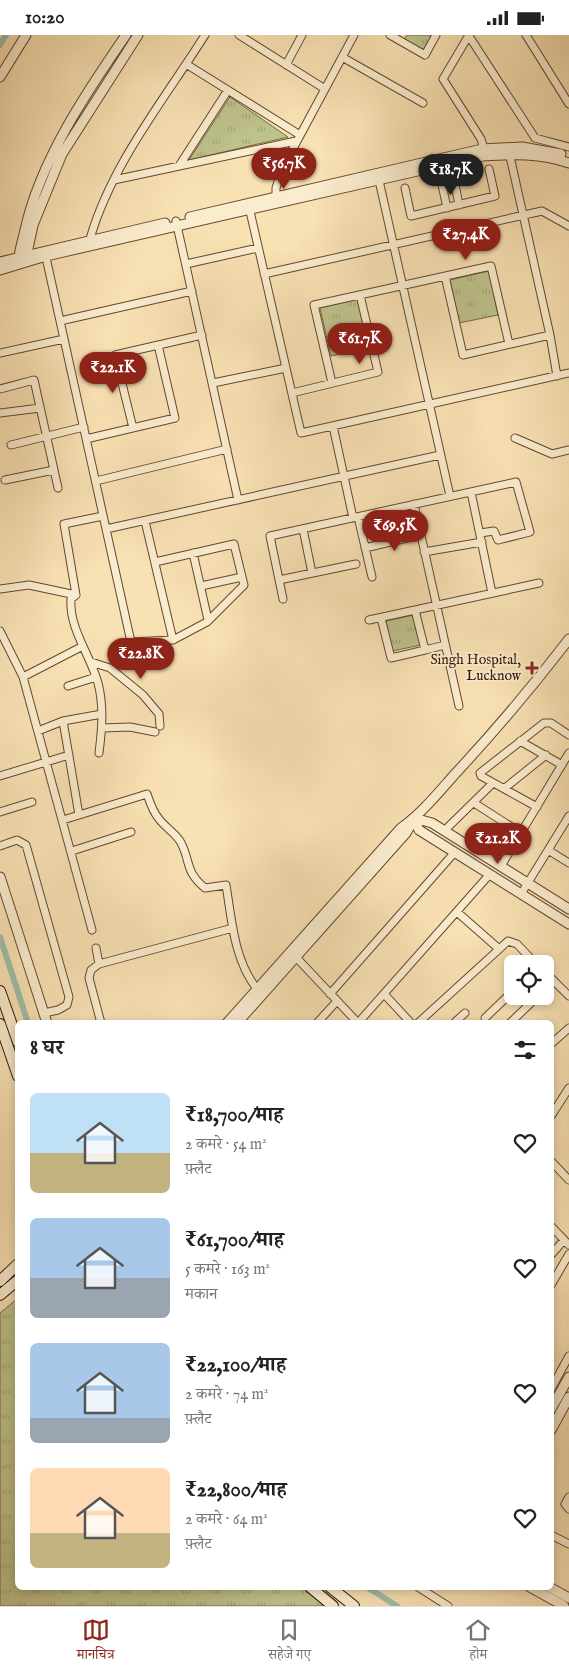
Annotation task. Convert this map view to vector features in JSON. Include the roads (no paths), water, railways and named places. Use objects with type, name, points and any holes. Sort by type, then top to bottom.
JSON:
[{"type":"main road","points":[[0,991],[15,1034]]},
{"type":"main road","points":[[0,1024],[15,1067]]},
{"type":"main road","points":[[0,1281],[15,1267]]},
{"type":"main road","points":[[0,1295],[15,1283]]},
{"type":"main road","points":[[314,1590],[333,1606]]},
{"type":"main road","points":[[334,1590],[354,1606]]},
{"type":"street","points":[[0,77],[26,35]]},
{"type":"street","points":[[23,259],[33,200],[56,156],[104,77],[126,35]]},
{"type":"street","points":[[104,77],[138,35]]},
{"type":"street","points":[[90,239],[96,216],[114,180],[205,35]]},
{"type":"street","points":[[238,35],[325,89]]},
{"type":"street","points":[[286,65],[302,35]]},
{"type":"street","points":[[276,197],[276,188],[282,169],[354,35]]},
{"type":"street","points":[[390,35],[402,38],[425,55],[436,35]]},
{"type":"street","points":[[484,149],[481,139],[444,79],[469,35],[535,138],[569,147]]},
{"type":"street","points":[[526,35],[569,104]]},
{"type":"street","points":[[342,57],[423,103]]},
{"type":"street","points":[[186,64],[298,138]]},
{"type":"street","points":[[179,166],[228,90]]},
{"type":"street","points":[[114,180],[298,138]]},
{"type":"street","points":[[45,253],[378,177],[484,149],[555,158],[569,163]]},
{"type":"street","points":[[509,151],[550,335],[557,376]]},
{"type":"street","points":[[249,207],[276,197],[509,151],[549,151],[569,157]]},
{"type":"street","points":[[451,163],[459,205]]},
{"type":"street","points":[[438,166],[447,208]]},
{"type":"street","points":[[405,188],[411,216],[447,208],[495,196],[490,169]]},
{"type":"street","points":[[378,177],[450,496]]},
{"type":"street","points":[[249,207],[301,433],[569,374]]},
{"type":"street","points":[[264,274],[542,211],[569,226]]},
{"type":"street","points":[[0,262],[23,259],[90,239],[177,223]]},
{"type":"street","points":[[177,223],[238,499]]},
{"type":"street","points":[[186,265],[258,248]]},
{"type":"street","points":[[45,253],[132,641],[172,640],[208,620],[244,585],[234,544],[155,562]]},
{"type":"street","points":[[0,270],[23,259]]},
{"type":"street","points":[[332,383],[314,305],[491,266],[509,345]]},
{"type":"street","points":[[445,276],[462,355],[550,335]]},
{"type":"street","points":[[60,321],[192,291]]},
{"type":"street","points":[[292,393],[378,372],[360,295]]},
{"type":"street","points":[[133,428],[115,355],[202,335]]},
{"type":"street","points":[[0,353],[64,339]]},
{"type":"street","points":[[86,439],[175,418],[158,345]]},
{"type":"street","points":[[213,383],[286,368]]},
{"type":"street","points":[[0,389],[34,380],[58,488]]},
{"type":"street","points":[[0,413],[40,407]]},
{"type":"street","points":[[333,425],[344,476],[372,577]]},
{"type":"street","points":[[11,445],[84,427]]},
{"type":"street","points":[[515,439],[552,454],[569,450]]},
{"type":"street","points":[[96,481],[227,449]]},
{"type":"street","points":[[106,529],[440,455]]},
{"type":"street","points":[[4,480],[54,470]]},
{"type":"street","points":[[283,599],[270,536],[516,482],[530,532],[498,540],[494,531],[480,533]]},
{"type":"street","points":[[471,491],[492,593]]},
{"type":"street","points":[[414,504],[459,706]]},
{"type":"street","points":[[76,595],[64,524],[104,516]]},
{"type":"street","points":[[145,521],[172,640]]},
{"type":"street","points":[[302,529],[312,573]]},
{"type":"street","points":[[365,548],[420,535]]},
{"type":"street","points":[[424,552],[482,542]]},
{"type":"street","points":[[193,553],[208,620]]},
{"type":"street","points":[[280,580],[356,564]]},
{"type":"street","points":[[201,586],[242,577]]},
{"type":"street","points":[[369,620],[539,583]]},
{"type":"street","points":[[0,589],[29,585],[76,595]]},
{"type":"street","points":[[76,595],[71,599],[70,612],[96,677],[102,714],[99,753]]},
{"type":"street","points":[[414,610],[425,650]]},
{"type":"street","points":[[381,618],[391,658],[445,645]]},
{"type":"street","points":[[0,631],[23,677],[92,929]]},
{"type":"street","points":[[234,1020],[406,833],[414,818],[486,741],[569,639]]},
{"type":"street","points":[[23,677],[83,645]]},
{"type":"street","points":[[91,662],[110,668],[143,695],[158,714],[157,729],[130,727],[102,728]]},
{"type":"street","points":[[68,686],[96,677]]},
{"type":"street","points":[[38,731],[63,721],[102,714]]},
{"type":"street","points":[[63,721],[79,815]]},
{"type":"street","points":[[536,807],[481,776],[482,769],[548,723],[569,735]]},
{"type":"street","points":[[520,741],[565,764]]},
{"type":"street","points":[[501,866],[536,807],[565,764],[569,753]]},
{"type":"street","points":[[0,776],[69,755]]},
{"type":"street","points":[[505,788],[546,755]]},
{"type":"street","points":[[444,831],[494,783]]},
{"type":"street","points":[[63,820],[147,795],[159,819],[181,843],[185,859],[195,880],[205,888],[226,885],[236,946],[246,976],[257,989]]},
{"type":"street","points":[[0,813],[32,802]]},
{"type":"street","points":[[474,803],[521,833]]},
{"type":"street","points":[[521,894],[569,816]]},
{"type":"street","points":[[414,818],[432,823],[569,909]]},
{"type":"street","points":[[414,818],[419,830],[569,924]]},
{"type":"street","points":[[72,851],[131,832]]},
{"type":"street","points":[[0,846],[16,840],[26,845],[66,988],[67,1005],[45,1018],[0,877]]},
{"type":"street","points":[[548,850],[569,863]]},
{"type":"street","points":[[330,994],[455,853]]},
{"type":"street","points":[[361,1020],[490,874]]},
{"type":"street","points":[[457,912],[498,948]]},
{"type":"street","points":[[100,1020],[89,978],[91,970],[100,964],[233,927]]},
{"type":"street","points":[[421,1020],[498,948],[508,941],[513,941],[527,955]]},
{"type":"street","points":[[96,948],[100,964]]},
{"type":"street","points":[[234,1020],[257,989],[293,954]]},
{"type":"street","points":[[293,954],[355,1020]]},
{"type":"street","points":[[554,981],[569,996]]},
{"type":"street","points":[[385,995],[408,1020]]},
{"type":"street","points":[[484,1018],[504,999]]},
{"type":"street","points":[[320,1020],[337,1001]]},
{"type":"street","points":[[513,1020],[529,1005]]},
{"type":"street","points":[[457,1020],[464,1013]]},
{"type":"street","points":[[554,1041],[569,1028]]},
{"type":"street","points":[[554,1112],[569,1089]]},
{"type":"street","points":[[554,1164],[568,1176]]},
{"type":"street","points":[[554,1229],[567,1242],[554,1253]]},
{"type":"street","points":[[554,1280],[569,1254]]},
{"type":"street","points":[[554,1381],[569,1357]]},
{"type":"street","points":[[554,1404],[569,1377]]},
{"type":"street","points":[[554,1424],[569,1397]]},
{"type":"street","points":[[569,1497],[565,1504],[569,1509]]},
{"type":"street","points":[[554,1536],[569,1544]]},
{"type":"street","points":[[423,1590],[448,1606]]},
{"type":"street","points":[[535,1590],[564,1606]]},
{"type":"street","points":[[554,1590],[569,1598]]},
{"type":"waterway","points":[[0,45],[6,35]]},
{"type":"waterway","points":[[0,937],[27,1020]]},
{"type":"waterway","points":[[372,1590],[397,1606]]},
{"type":"place","name":"Singh Hospital, Lucknow","points":[[532,668]]}]
